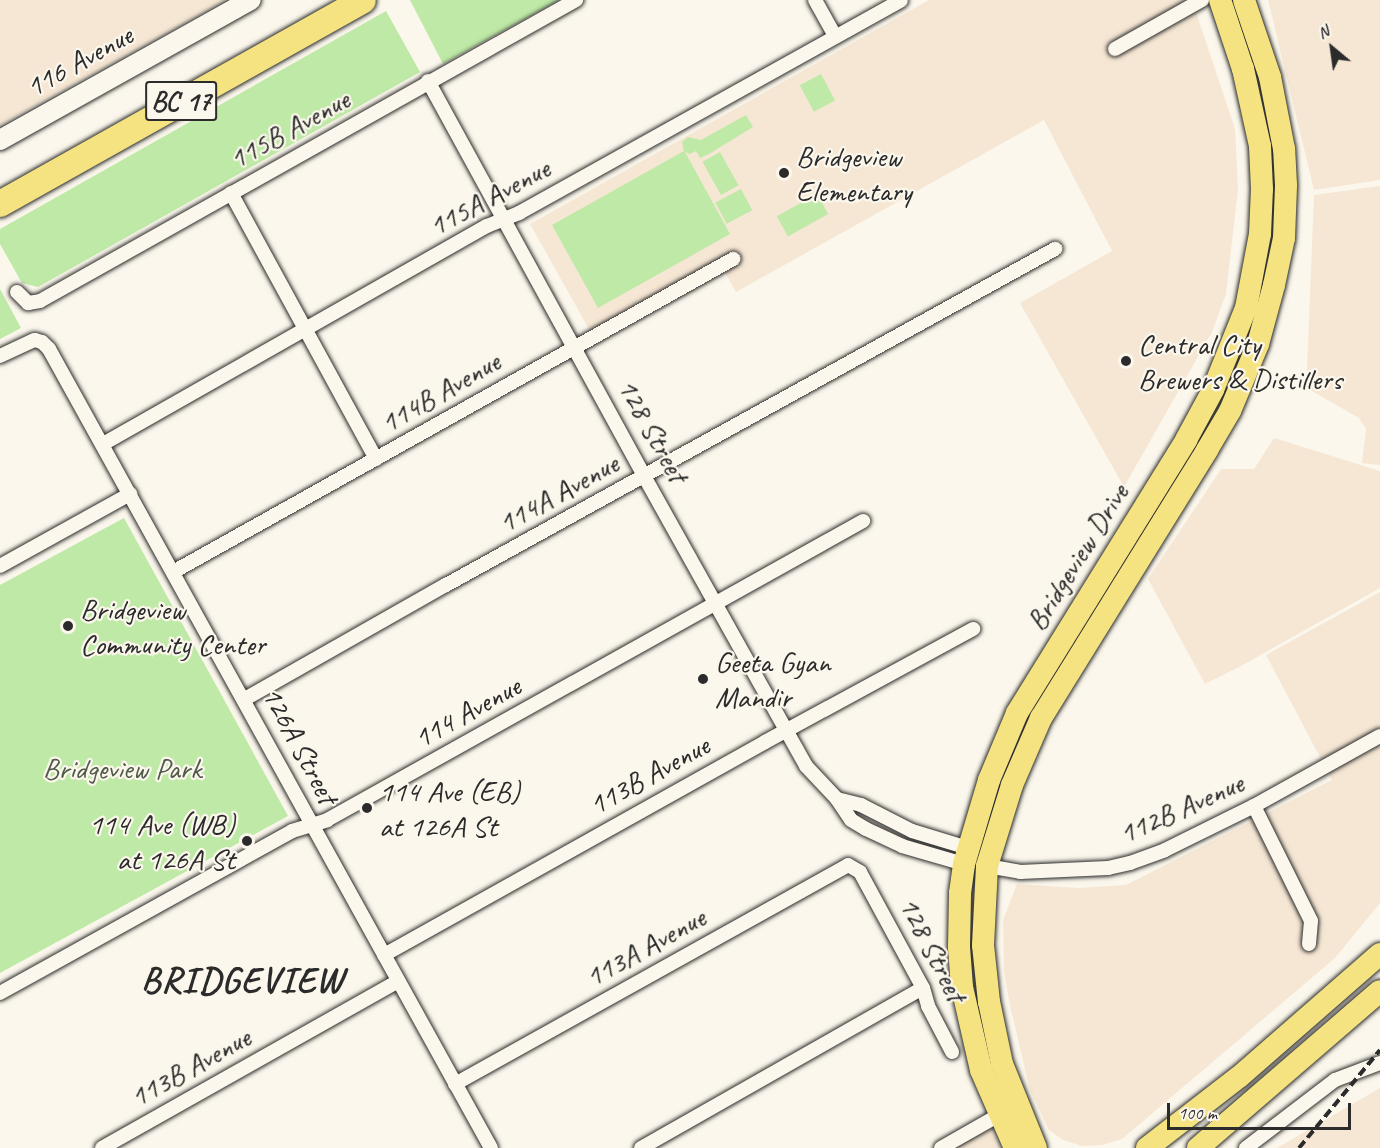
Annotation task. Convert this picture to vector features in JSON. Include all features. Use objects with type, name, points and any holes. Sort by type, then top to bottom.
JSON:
[{"type":"highway","name":"BC 17","points":[[0,186],[331,0]]},
{"type":"highway","name":"BC 17","points":[[0,204],[363,0]]},
{"type":"main road","name":"Bridgeview Drive","points":[[1015,1148],[999,1115],[973,1041],[962,987],[959,947],[960,893],[966,856],[989,780],[1017,713],[1186,440],[1213,390],[1246,308],[1260,234],[1263,189],[1260,146],[1244,69],[1220,0]]},
{"type":"main road","name":"Bridgeview Drive","points":[[1036,1148],[1002,1064],[989,1002],[983,945],[983,906],[987,866],[1011,786],[1041,718],[1230,411],[1258,344],[1284,238],[1286,184],[1284,149],[1272,87],[1244,0]]},
{"type":"main road","points":[[1147,1148],[1239,1077],[1380,954]]},
{"type":"main road","points":[[1198,1148],[1376,997]]},
{"type":"street","name":"116 Avenue","points":[[0,140],[250,0]]},
{"type":"street","name":"115B Avenue","points":[[16,292],[28,303],[40,301],[428,81],[576,0]]},
{"type":"street","points":[[814,0],[835,36]]},
{"type":"street","name":"115A Avenue","points":[[103,444],[503,219],[519,213],[901,0]]},
{"type":"street","points":[[1115,49],[1202,0]]},
{"type":"street","name":"128 Street","points":[[428,81],[806,766],[837,799],[851,820],[883,838],[935,858],[966,856],[987,866]]},
{"type":"street","points":[[231,192],[376,459]]},
{"type":"street","name":"114A Avenue","points":[[245,699],[1056,249]]},
{"type":"street","name":"114B Avenue","points":[[173,572],[733,259]]},
{"type":"street","name":"126A Street","points":[[0,356],[23,344],[38,340],[49,349],[245,699],[487,1147]]},
{"type":"street","points":[[0,566],[130,494]]},
{"type":"street","name":"114 Avenue","points":[[0,993],[292,831],[337,815],[863,521]]},
{"type":"street","name":"113B Avenue","points":[[384,955],[973,629]]},
{"type":"street","name":"112B Avenue","points":[[987,866],[1020,872],[1108,868],[1130,863],[1166,850],[1254,806],[1380,736]]},
{"type":"street","points":[[1254,806],[1311,921],[1309,944]]},
{"type":"street","name":"113A Avenue","points":[[455,1084],[848,865],[860,872]]},
{"type":"street","name":"128 Street","points":[[860,872],[923,988],[928,1006],[952,1052]]},
{"type":"street","name":"113B Avenue","points":[[102,1148],[398,981]]},
{"type":"street","points":[[641,1148],[923,988]]},
{"type":"street","points":[[1246,1148],[1335,1080],[1380,1063]]},
{"type":"street","points":[[941,1148],[999,1115]]},
{"type":"shaded area","points":[[0,0],[226,0],[0,125]]},
{"type":"shaded area","points":[[929,0],[1192,0],[1235,129],[1238,189],[1226,294],[1212,332],[1124,487],[1020,303],[1112,251],[1044,120],[736,292],[718,260],[590,331],[530,224]]},
{"type":"shaded area","points":[[1268,0],[1380,0],[1380,180],[1314,190]]},
{"type":"shaded area","points":[[1380,186],[1380,465],[1362,463],[1366,429],[1359,418],[1312,391],[1307,370],[1314,195]]},
{"type":"shaded area","points":[[1274,438],[1380,471],[1380,588],[1205,684],[1148,579],[1221,469],[1254,469]]},
{"type":"shaded area","points":[[1380,592],[1380,903],[1335,958],[1122,1139],[1102,1145],[1082,1146],[1063,1140],[1049,1130],[1030,1090],[1010,1006],[1004,971],[1003,920],[1017,884],[1078,888],[1126,885],[1332,780],[1266,655]]},
{"type":"shaded area","points":[[1380,1088],[1380,1148],[1277,1148]]},
{"type":"shaded area","points":[[988,1122],[1001,1148],[941,1148]]},
{"type":"green space","points":[[410,0],[559,0],[443,64]]},
{"type":"green space","points":[[386,11],[420,72],[38,287],[22,283],[0,244],[0,229]]},
{"type":"green space","points":[[821,74],[835,100],[814,112],[800,85]]},
{"type":"green space","points":[[746,115],[753,127],[709,154],[700,158],[696,151],[690,154],[685,152],[730,234],[598,308],[552,225],[684,151],[682,142],[688,137],[701,140]]},
{"type":"green space","points":[[720,152],[738,185],[721,195],[703,162]]},
{"type":"green space","points":[[741,189],[752,210],[727,224],[715,203]]},
{"type":"green space","points":[[817,194],[828,214],[788,236],[777,216]]},
{"type":"green space","points":[[0,289],[21,328],[0,339]]},
{"type":"green space","name":"Bridgeview Park","points":[[124,518],[288,816],[0,973],[0,585]]},
{"type":"railway","points":[[1299,1148],[1380,1050]]},
{"type":"place","name":"Bridgeview Elementary","points":[[784,173]]},
{"type":"place","name":"Central City Brewers & Distillers","points":[[1126,361]]},
{"type":"place","name":"Bridgeview Community Center","points":[[68,626]]},
{"type":"place","name":"Geeta Gyan Mandir","points":[[703,679]]},
{"type":"place","name":"114 Ave (EB) at 126A St","points":[[367,808]]},
{"type":"place","name":"114 Ave (WB) at 126A St","points":[[247,841]]},
{"type":"district","name":"BRIDGEVIEW","points":[[242,981]]}]
